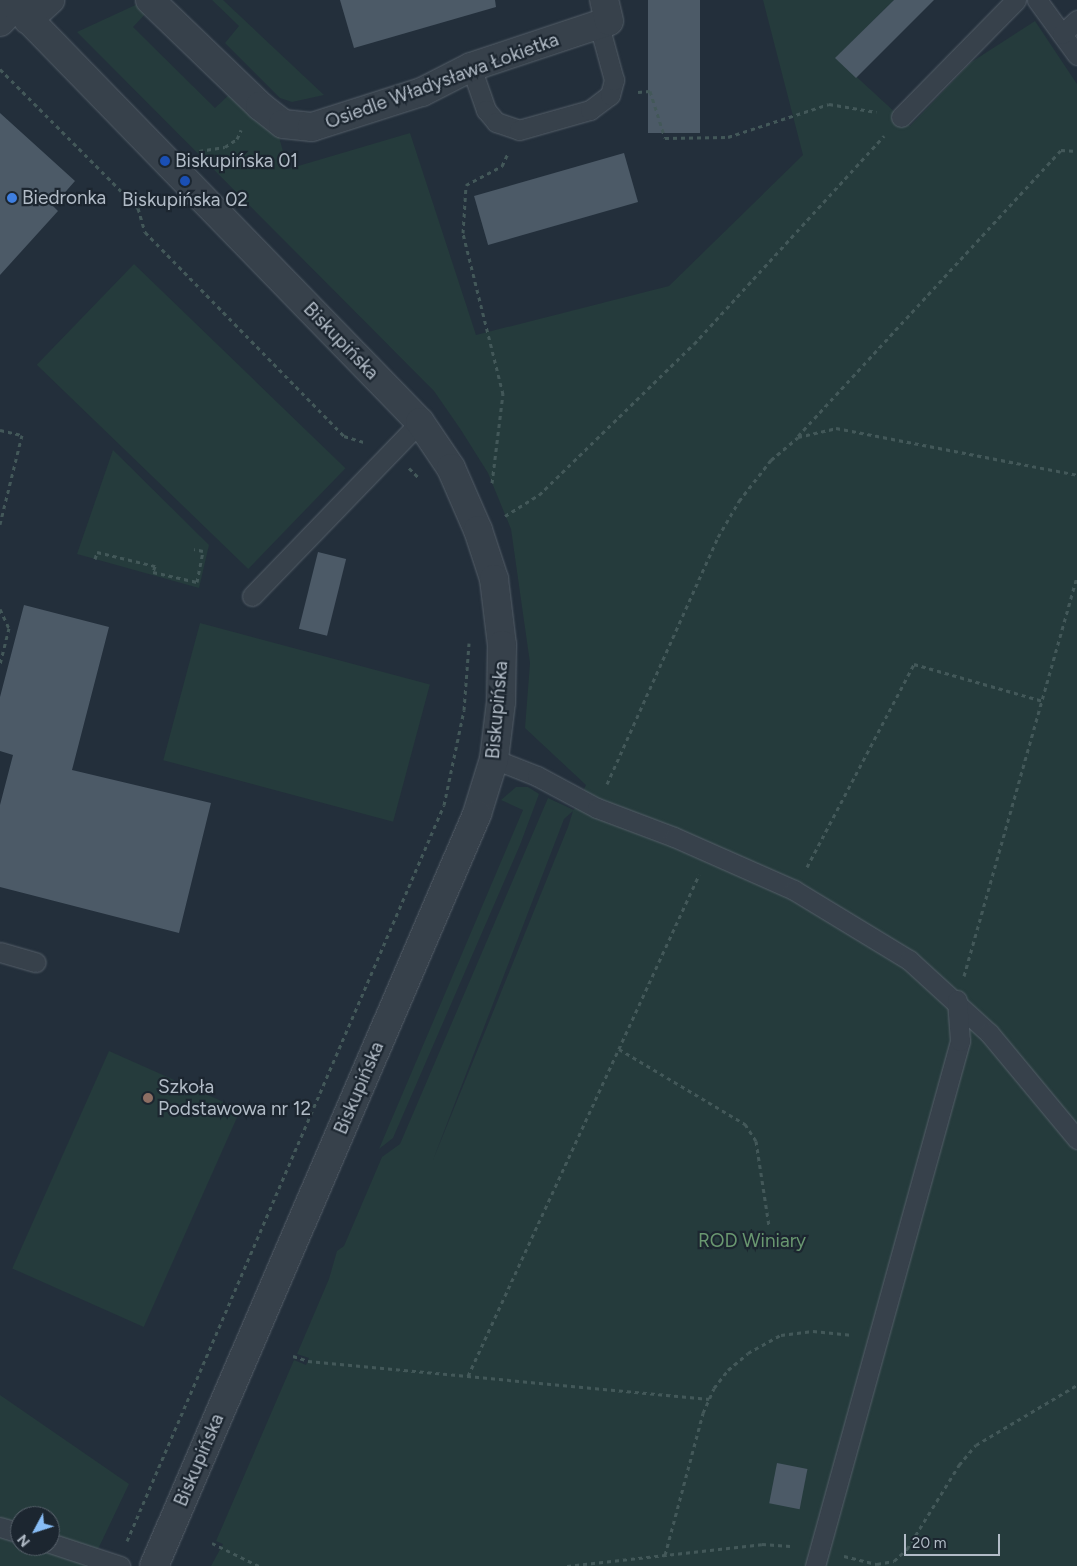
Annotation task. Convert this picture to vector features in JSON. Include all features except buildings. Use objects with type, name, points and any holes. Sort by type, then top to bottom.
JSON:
[{"type":"street","points":[[13,12],[50,0]]},
{"type":"street","name":"Osiedle Władysława Łokietka","points":[[150,0],[260,106],[283,124],[312,127],[422,92],[471,67],[601,13]]},
{"type":"street","name":"Biskupińska","points":[[13,12],[420,422],[451,468],[478,530],[494,579],[502,645],[501,702],[494,759],[477,814],[154,1566]]},
{"type":"lane","points":[[901,117],[1016,0]]},
{"type":"lane","points":[[1038,0],[1077,54]]},
{"type":"lane","points":[[471,67],[486,110],[496,122],[518,130],[590,110],[610,95],[614,80],[601,13]]},
{"type":"lane","points":[[1062,34],[1077,20]]},
{"type":"lane","points":[[252,596],[420,422]]},
{"type":"lane","points":[[494,759],[537,776],[597,808],[794,890],[909,960],[957,1000],[989,1033],[1077,1139]]},
{"type":"lane","points":[[0,952],[36,962]]},
{"type":"lane","points":[[815,1566],[960,1041],[957,1000]]},
{"type":"lane","points":[[60,1546],[118,1565]]},
{"type":"path","points":[[0,69],[138,208],[145,232],[344,436],[391,451],[422,481]]},
{"type":"path","points":[[610,95],[650,91],[665,138],[728,137],[829,104],[901,117]]},
{"type":"path","points":[[197,151],[225,148],[237,139],[246,122],[260,106]]},
{"type":"path","points":[[478,530],[538,495],[672,365],[901,117]]},
{"type":"path","points":[[491,489],[503,394],[463,233],[466,185],[502,166],[518,130]]},
{"type":"path","points":[[597,808],[718,537],[740,501],[771,460],[798,437],[1061,150],[1077,151]]},
{"type":"path","points":[[798,437],[836,428],[1077,475]]},
{"type":"path","points":[[0,430],[22,435],[0,524]]},
{"type":"path","points":[[95,559],[97,552],[155,566],[153,572],[197,582],[203,551],[194,549]]},
{"type":"path","points":[[957,1000],[1077,577]]},
{"type":"path","points":[[0,609],[10,628],[0,665]]},
{"type":"path","points":[[118,1565],[444,805],[464,710],[469,634]]},
{"type":"path","points":[[794,890],[914,664],[1043,701]]},
{"type":"path","points":[[468,1376],[709,853]]},
{"type":"path","points":[[619,1049],[745,1124],[756,1141],[769,1226]]},
{"type":"path","points":[[665,1555],[709,1399],[714,1388],[741,1358],[781,1335],[813,1331],[878,1338]]},
{"type":"path","points":[[293,1356],[308,1361],[709,1399]]},
{"type":"path","points":[[212,1542],[259,1566]]},
{"type":"green space","points":[[212,0],[223,0],[324,95],[292,102],[280,98],[225,43],[239,26]]},
{"type":"green space","name":"ROD Winiary","points":[[763,0],[894,0],[836,58],[910,126],[970,63],[1035,21],[1077,84],[1077,1566],[211,1566],[223,1544],[216,1541],[294,1360],[306,1365],[309,1358],[297,1354],[329,1279],[337,1251],[344,1246],[382,1157],[400,1144],[548,798],[574,810],[586,785],[525,728],[530,663],[511,529],[488,473],[461,430],[434,391],[77,32],[142,2],[149,10],[133,27],[215,108],[233,91],[279,137],[288,169],[410,133],[476,335],[669,286],[803,155]],"holes":[[[573,811],[433,1160],[564,819]]]},
{"type":"green space","points":[[134,264],[345,468],[248,569],[37,365]]},
{"type":"green space","points":[[113,450],[209,545],[199,588],[77,554]]},
{"type":"green space","points":[[200,623],[430,685],[393,822],[163,760]]},
{"type":"green space","points":[[516,787],[528,787],[539,794],[520,845],[393,1138],[379,1149],[523,810],[501,800]]},
{"type":"green space","points":[[109,1051],[241,1110],[144,1327],[12,1268]]},
{"type":"green space","points":[[0,1395],[129,1484],[90,1566],[0,1566]]},
{"type":"place","name":"Biskupińska 01","points":[[165,161]]},
{"type":"place","name":"Biskupińska 02","points":[[185,181]]},
{"type":"place","name":"Biedronka","points":[[12,198]]},
{"type":"place","name":"Szkoła Podstawowa nr 12","points":[[148,1098]]}]
